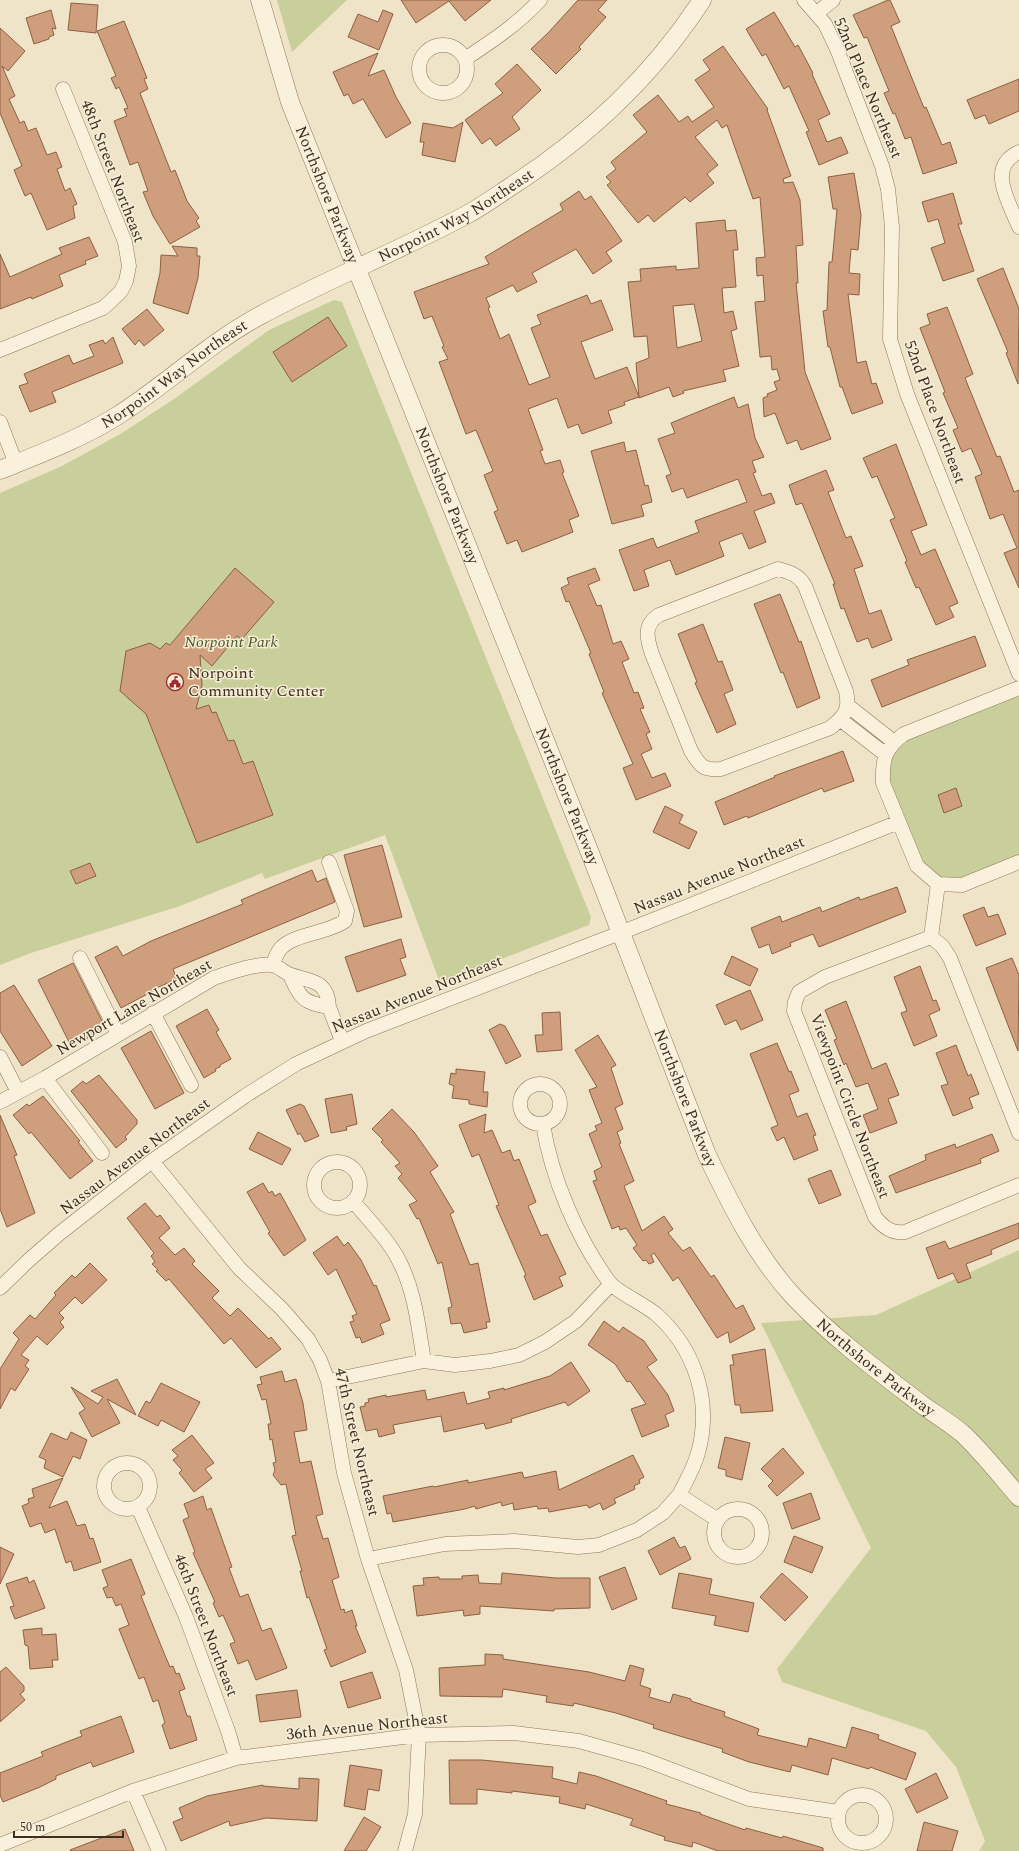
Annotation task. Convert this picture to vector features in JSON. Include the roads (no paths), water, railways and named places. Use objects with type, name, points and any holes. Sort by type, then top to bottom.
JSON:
[{"type":"street","name":"Northshore Parkway","points":[[260,0],[290,102],[708,1155],[742,1225],[766,1261],[793,1296],[823,1326],[920,1403],[962,1434],[1019,1497]]},
{"type":"street","points":[[465,59],[506,32],[528,13],[540,0]]},
{"type":"street","name":"Norpoint Way Northeast","points":[[8,467],[88,434],[118,415],[225,338],[260,315],[469,214],[558,154],[596,124],[626,96],[669,46],[702,0]]},
{"type":"street","name":"52nd Place Northeast","points":[[804,0],[817,13],[837,49],[882,166],[888,189],[892,227],[889,325],[890,339],[895,358],[907,394],[1019,674]]},
{"type":"street","points":[[817,13],[832,0]]},
{"type":"street","name":"48th Street Northeast","points":[[0,350],[103,308],[120,291],[126,281],[129,266],[125,242],[63,89]]},
{"type":"street","points":[[1019,152],[1007,158],[1002,171],[1002,183],[1019,226]]},
{"type":"street","points":[[0,422],[8,467]]},
{"type":"street","points":[[778,569],[791,573],[802,580],[805,586],[846,691],[847,705],[841,720],[830,728],[721,768],[705,768],[700,765],[691,751],[652,654],[647,638],[648,625],[659,615],[772,570],[778,569]]},
{"type":"street","points":[[1019,688],[904,734],[894,742],[885,754],[883,782],[917,866],[938,884],[962,885],[1019,862]]},
{"type":"street","points":[[847,705],[894,742]]},
{"type":"street","points":[[841,720],[885,754]]},
{"type":"street","name":"Nassau Avenue Northeast","points":[[0,1288],[60,1233],[152,1162],[271,1078],[342,1041],[620,933],[899,822]]},
{"type":"street","points":[[328,862],[347,911],[345,921],[335,928],[288,942],[279,949],[272,964],[290,975],[310,979],[320,984],[329,999],[329,1007],[342,1041]]},
{"type":"street","points":[[938,884],[931,937],[942,946],[950,958],[1019,1133]]},
{"type":"street","name":"Viewpoint Circle Northeast","points":[[931,937],[825,977],[799,992],[795,1002],[794,1011],[875,1217],[886,1228],[898,1233],[905,1232],[1019,1185]]},
{"type":"street","points":[[80,958],[118,1034]]},
{"type":"street","name":"Newport Lane Northeast","points":[[0,1102],[45,1078],[214,978],[233,971],[272,964]]},
{"type":"street","points":[[290,975],[299,994],[304,999],[310,1003],[329,1007]]},
{"type":"street","points":[[153,1013],[192,1085]]},
{"type":"street","points":[[0,1057],[18,1092]]},
{"type":"street","points":[[45,1078],[102,1154]]},
{"type":"street","points":[[368,1559],[446,1544],[514,1541],[578,1547],[599,1545],[637,1530],[663,1513],[678,1495],[690,1474],[698,1454],[702,1432],[700,1390],[694,1368],[686,1348],[671,1328],[650,1309],[611,1284],[583,1240],[560,1188],[546,1148],[543,1124]]},
{"type":"street","name":"47th Street Northeast","points":[[152,1162],[240,1268],[282,1309],[308,1339],[320,1360],[328,1381],[344,1473],[368,1559],[406,1670],[419,1735],[415,1814],[405,1851]]},
{"type":"street","points":[[353,1201],[397,1256],[408,1281],[415,1306],[424,1361]]},
{"type":"street","points":[[328,1381],[424,1361],[455,1365],[490,1361],[520,1355],[545,1342],[576,1321],[611,1284]]},
{"type":"street","points":[[678,1495],[718,1520]]},
{"type":"street","name":"46th Street Northeast","points":[[138,1507],[186,1617],[228,1731],[236,1758]]},
{"type":"street","name":"36th Avenue Northeast","points":[[0,1845],[133,1791],[236,1758],[419,1735],[514,1733],[579,1741],[643,1759],[749,1799],[839,1812]]},
{"type":"street","points":[[133,1791],[159,1851]]},
{"type":"place","name":"Norpoint Community Center","points":[[175,682]]},
{"type":"park label","name":"Norpoint Park","points":[[231,642]]}]
